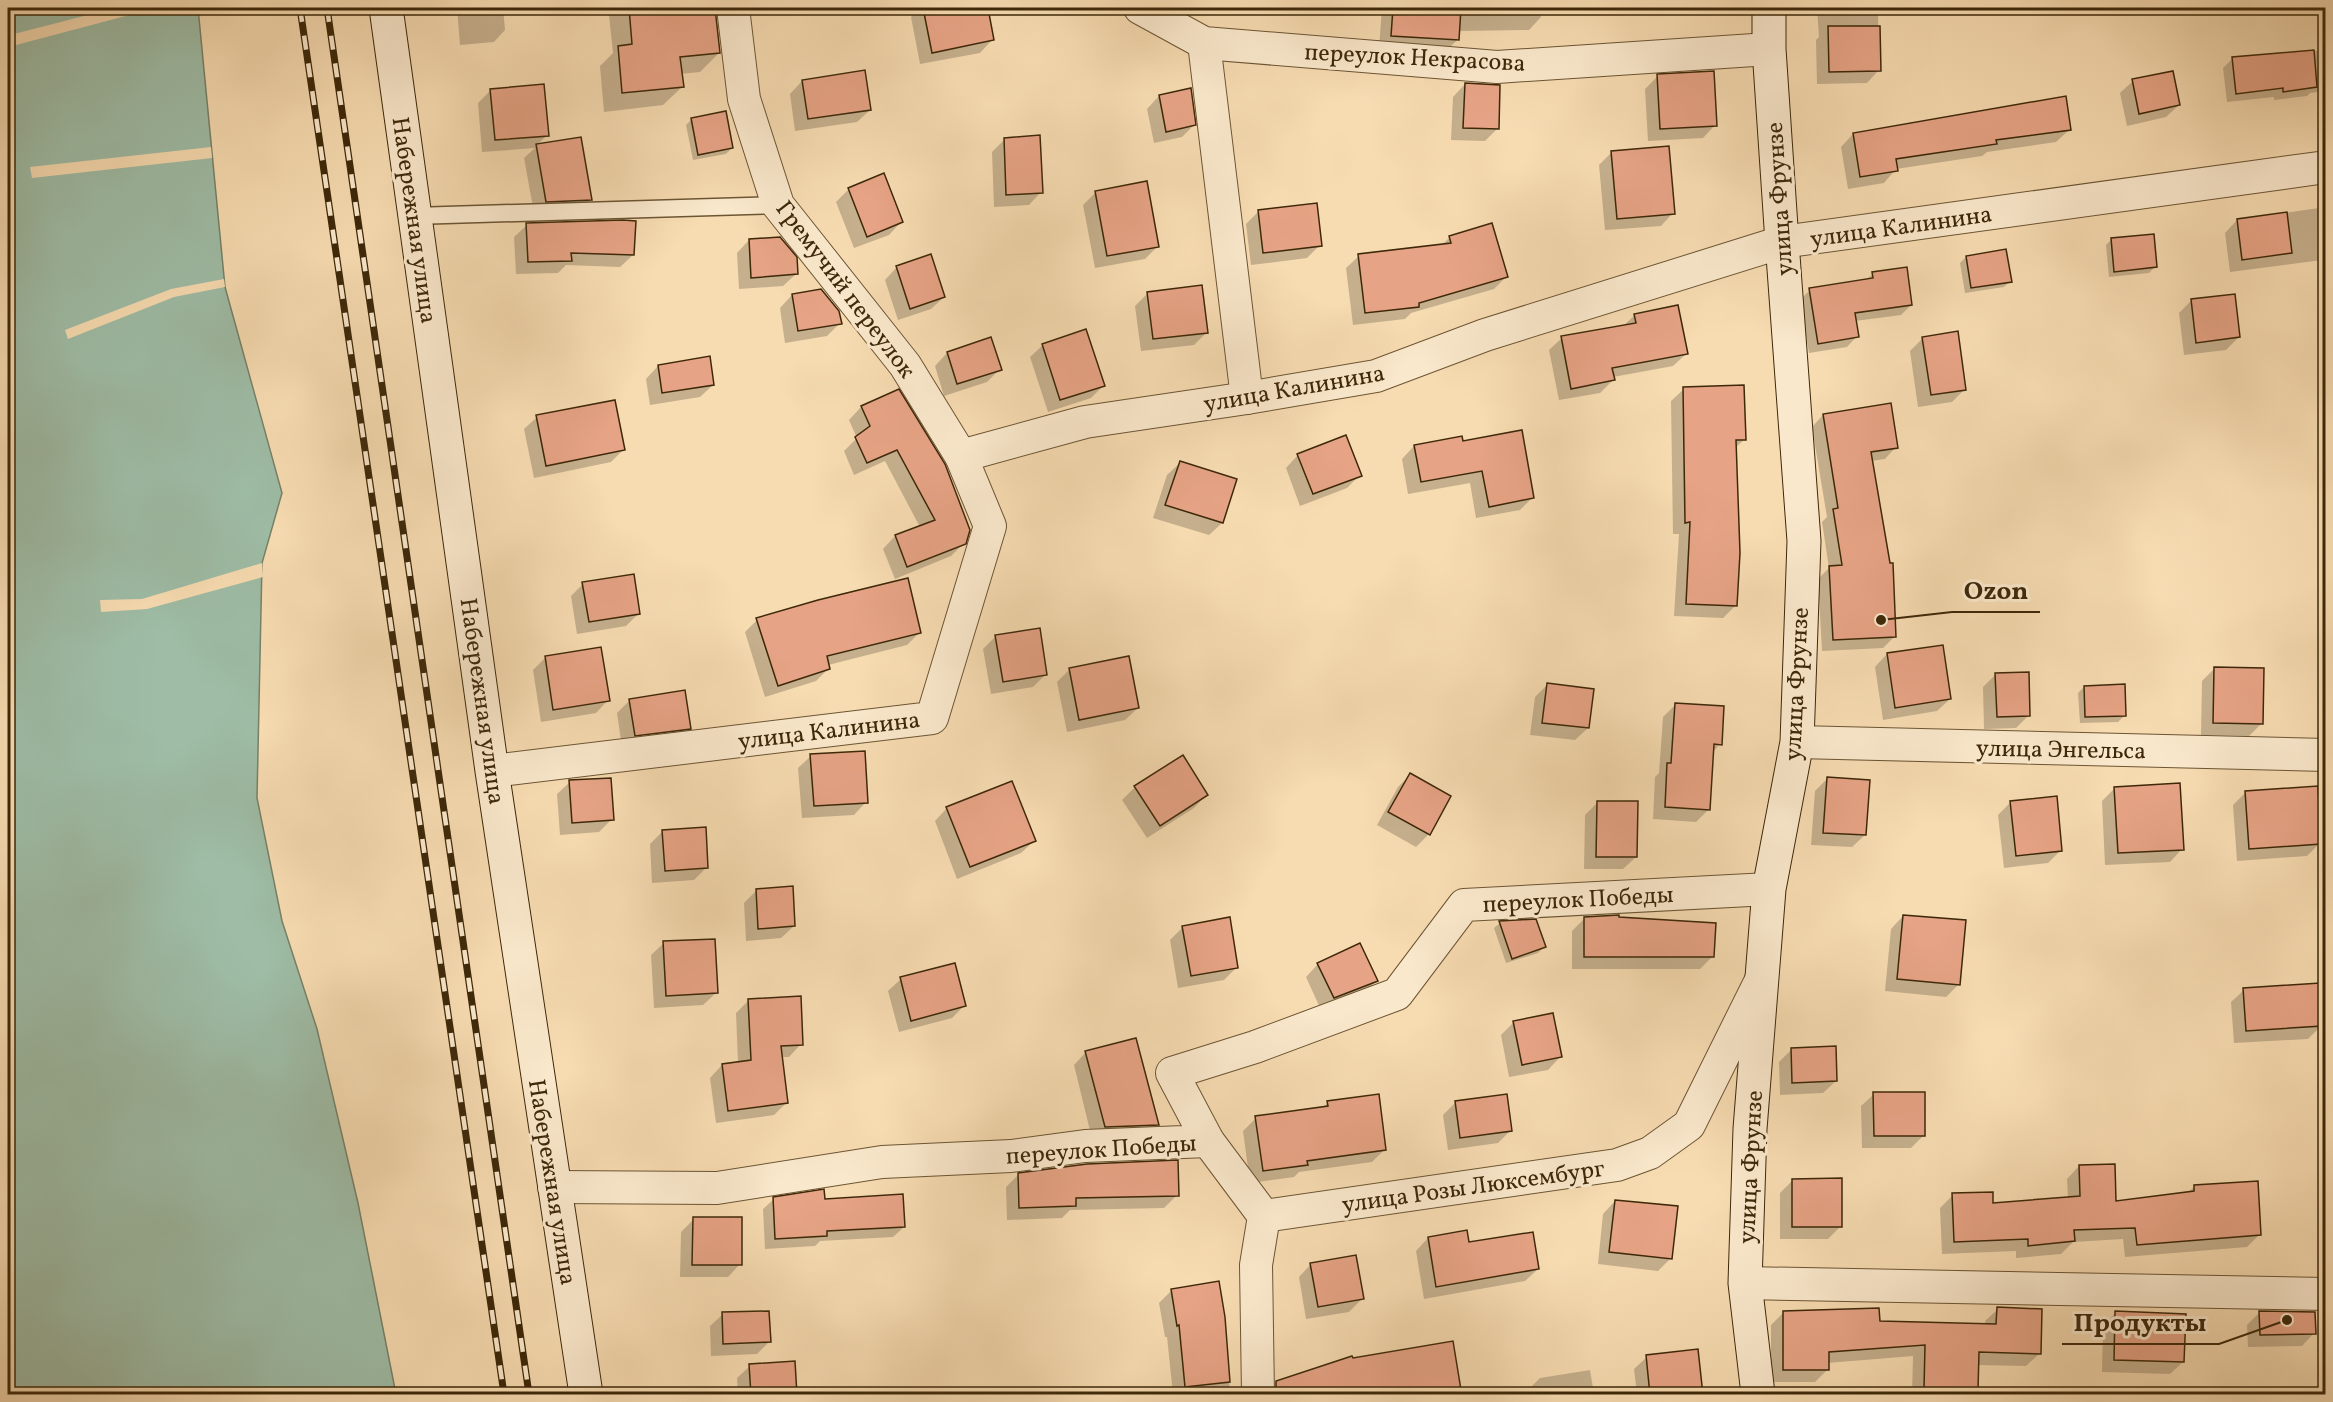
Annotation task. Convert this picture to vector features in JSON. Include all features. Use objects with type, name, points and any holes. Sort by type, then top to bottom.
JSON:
[{"type":"street","name":"Набережная улица","points":[[386,8],[492,771],[586,1395]]},
{"type":"street","name":"Гремучий переулок","points":[[733,8],[744,99],[778,205],[905,365],[961,456]]},
{"type":"street","points":[[1140,8],[1204,43],[1247,398]]},
{"type":"street","name":"улица Фрунзе","points":[[1758,1395],[1745,1283],[1750,1129],[1768,889],[1797,742],[1804,541],[1769,49],[1769,8]]},
{"type":"street","name":"переулок Некрасова","points":[[1204,43],[1497,67],[1769,49]]},
{"type":"street","name":"улица Калинина","points":[[492,771],[932,718],[990,526],[961,456],[1085,422],[1376,376],[1485,335],[1782,242],[2325,167]]},
{"type":"street","name":"улица Энгельса","points":[[1797,742],[2325,755]]},
{"type":"street","name":"переулок Победы","points":[[554,1187],[717,1188],[882,1162],[1011,1156],[1086,1146],[1208,1141],[1172,1073],[1256,1047],[1397,994],[1464,905],[1768,889]]},
{"type":"street","name":"улица Розы Люксембург","points":[[1264,1216],[1617,1165],[1650,1153],[1689,1125],[1761,979]]},
{"type":"street","points":[[1208,1141],[1264,1216],[1256,1265],[1257,1395]]},
{"type":"street","points":[[1745,1283],[2325,1294]]},
{"type":"lane","points":[[414,216],[778,205]]},
{"type":"shaded area","points":[[8,8],[198,8],[225,287],[282,493],[262,563],[257,798],[282,921],[317,1029],[358,1203],[396,1394],[8,1394]]},
{"type":"pier","points":[[115,8],[156,8],[16,45],[14,34]]},
{"type":"pier","points":[[211,147],[212,158],[32,178],[30,167]]},
{"type":"pier","points":[[224,279],[225,287],[174,297],[68,339],[65,330],[171,289]]},
{"type":"pier","points":[[262,563],[263,577],[147,609],[101,612],[100,600],[142,599]]},
{"type":"building","points":[[629,8],[715,8],[720,53],[680,57],[684,87],[622,93],[618,46],[632,44]]},
{"type":"building","points":[[923,8],[988,8],[994,40],[932,53]]},
{"type":"building","points":[[1393,8],[1461,8],[1459,40],[1391,36]]},
{"type":"building","points":[[1828,26],[1880,26],[1881,71],[1829,72]]},
{"type":"building","points":[[2314,50],[2317,87],[2283,92],[2283,88],[2236,94],[2232,57]]},
{"type":"building","points":[[865,70],[871,110],[808,119],[802,80]]},
{"type":"building","points":[[1714,71],[1717,126],[1660,129],[1657,74]]},
{"type":"building","points":[[2173,71],[2180,105],[2139,114],[2132,79]]},
{"type":"building","points":[[1465,83],[1500,85],[1499,129],[1463,128]]},
{"type":"building","points":[[544,84],[549,136],[495,140],[490,89]]},
{"type":"building","points":[[1191,88],[1196,125],[1166,132],[1159,95]]},
{"type":"building","points":[[2066,96],[2071,130],[1996,140],[1997,144],[1896,159],[1898,171],[1860,177],[1853,133]]},
{"type":"building","points":[[726,111],[733,148],[698,155],[691,118]]},
{"type":"building","points":[[1040,135],[1043,193],[1006,195],[1004,138]]},
{"type":"building","points":[[581,137],[592,200],[546,202],[536,144]]},
{"type":"building","points":[[1669,146],[1675,214],[1617,219],[1611,151]]},
{"type":"building","points":[[884,173],[903,222],[867,237],[848,188]]},
{"type":"building","points":[[1147,181],[1159,247],[1107,256],[1095,191]]},
{"type":"building","points":[[1317,203],[1322,246],[1263,253],[1258,210]]},
{"type":"building","points":[[2287,212],[2292,253],[2242,260],[2237,219]]},
{"type":"building","points":[[636,221],[634,255],[571,253],[572,261],[528,262],[526,223]]},
{"type":"building","points":[[1492,223],[1508,277],[1419,303],[1419,307],[1365,313],[1358,254],[1451,243],[1449,236]]},
{"type":"building","points":[[2154,234],[2157,267],[2114,272],[2111,238]]},
{"type":"building","points":[[780,237],[797,257],[798,274],[751,278],[749,239]]},
{"type":"building","points":[[2006,249],[2012,282],[1971,288],[1966,256]]},
{"type":"building","points":[[931,254],[945,297],[910,309],[896,266]]},
{"type":"building","points":[[1907,267],[1912,305],[1855,313],[1859,337],[1818,344],[1809,288],[1873,278],[1872,272]]},
{"type":"building","points":[[1202,285],[1208,333],[1153,339],[1147,292]]},
{"type":"building","points":[[821,289],[839,311],[842,324],[798,331],[792,294]]},
{"type":"building","points":[[2235,294],[2240,337],[2196,343],[2191,299]]},
{"type":"building","points":[[1678,305],[1688,354],[1612,368],[1615,380],[1571,389],[1561,336],[1636,323],[1634,314]]},
{"type":"building","points":[[1086,329],[1105,386],[1060,400],[1042,344]]},
{"type":"building","points":[[1958,331],[1966,390],[1931,395],[1922,337]]},
{"type":"building","points":[[991,337],[1002,370],[957,384],[947,352]]},
{"type":"building","points":[[710,356],[714,385],[662,393],[658,365]]},
{"type":"building","points":[[1744,385],[1746,440],[1736,440],[1740,553],[1737,606],[1686,604],[1690,522],[1685,523],[1683,387]]},
{"type":"building","points":[[899,389],[945,464],[970,530],[966,544],[907,567],[895,535],[935,520],[897,450],[867,463],[855,437],[870,426],[861,406]]},
{"type":"building","points":[[615,400],[625,450],[546,466],[536,415]]},
{"type":"building","points":[[1891,403],[1898,448],[1871,452],[1890,563],[1893,563],[1896,637],[1833,640],[1829,566],[1842,565],[1833,509],[1838,508],[1823,414]]},
{"type":"building","points":[[1522,430],[1534,498],[1489,507],[1482,471],[1421,482],[1414,445],[1462,436],[1463,441]]},
{"type":"building","points":[[1346,435],[1362,476],[1313,494],[1297,454]]},
{"type":"building","points":[[1180,461],[1237,479],[1223,523],[1165,505]]},
{"type":"building","points":[[634,574],[640,614],[589,622],[582,582]]},
{"type":"building","points":[[908,578],[921,633],[827,656],[830,669],[778,686],[756,618]]},
{"type":"building","points":[[1040,628],[1047,675],[1003,682],[995,635]]},
{"type":"building","points":[[1943,645],[1951,699],[1895,708],[1887,653]]},
{"type":"building","points":[[601,647],[610,701],[553,710],[545,656]]},
{"type":"building","points":[[1129,656],[1139,708],[1079,720],[1069,668]]},
{"type":"building","points":[[2214,667],[2264,668],[2263,724],[2213,723]]},
{"type":"building","points":[[2029,672],[2030,716],[1997,717],[1995,673]]},
{"type":"building","points":[[1547,683],[1594,689],[1589,728],[1542,723]]},
{"type":"building","points":[[2125,684],[2126,716],[2085,717],[2084,686]]},
{"type":"building","points":[[685,690],[691,729],[635,736],[629,699]]},
{"type":"building","points":[[1675,703],[1724,706],[1722,745],[1714,744],[1710,810],[1665,807],[1667,763],[1671,763]]},
{"type":"building","points":[[865,751],[868,803],[814,806],[810,754]]},
{"type":"building","points":[[1183,755],[1208,795],[1160,826],[1134,786]]},
{"type":"building","points":[[1410,773],[1451,796],[1430,835],[1388,812]]},
{"type":"building","points":[[1827,777],[1870,780],[1866,835],[1823,833]]},
{"type":"building","points":[[611,778],[614,820],[572,823],[569,780]]},
{"type":"building","points":[[1012,781],[1036,841],[970,867],[946,807]]},
{"type":"building","points":[[2180,783],[2184,850],[2118,853],[2114,787]]},
{"type":"building","points":[[2318,786],[2321,844],[2249,849],[2245,791]]},
{"type":"building","points":[[2057,796],[2062,851],[2016,856],[2010,801]]},
{"type":"building","points":[[1597,801],[1638,801],[1637,857],[1596,857]]},
{"type":"building","points":[[706,827],[708,868],[665,871],[662,830]]},
{"type":"building","points":[[793,886],[795,926],[758,929],[756,889]]},
{"type":"building","points":[[1619,915],[1619,917],[1716,923],[1714,957],[1584,957],[1584,917]]},
{"type":"building","points":[[1903,915],[1966,920],[1960,985],[1897,979]]},
{"type":"building","points":[[1230,917],[1238,968],[1191,976],[1182,926]]},
{"type":"building","points":[[1536,919],[1546,947],[1512,959],[1499,921]]},
{"type":"building","points":[[715,939],[718,993],[666,996],[663,941]]},
{"type":"building","points":[[1360,943],[1378,981],[1334,998],[1317,963]]},
{"type":"building","points":[[955,963],[966,1006],[911,1021],[900,977]]},
{"type":"building","points":[[2320,983],[2322,1026],[2246,1031],[2243,988]]},
{"type":"building","points":[[801,996],[803,1045],[781,1046],[788,1103],[728,1111],[722,1064],[751,1060],[748,999]]},
{"type":"building","points":[[1553,1013],[1562,1057],[1522,1065],[1513,1021]]},
{"type":"building","points":[[1136,1038],[1159,1125],[1105,1127],[1085,1051]]},
{"type":"building","points":[[1836,1046],[1837,1081],[1792,1083],[1791,1048]]},
{"type":"building","points":[[1873,1092],[1925,1092],[1925,1136],[1874,1136]]},
{"type":"building","points":[[1379,1094],[1386,1150],[1307,1161],[1308,1165],[1263,1171],[1255,1116],[1328,1106],[1327,1101]]},
{"type":"building","points":[[1507,1094],[1512,1131],[1460,1138],[1455,1101]]},
{"type":"building","points":[[1178,1160],[1179,1196],[1076,1198],[1076,1206],[1019,1208],[1018,1173],[1087,1164]]},
{"type":"building","points":[[2115,1164],[2116,1201],[2194,1191],[2194,1185],[2258,1181],[2261,1235],[2137,1245],[2135,1228],[2074,1230],[2075,1241],[2028,1246],[2028,1239],[1954,1242],[1952,1193],[1993,1192],[1993,1203],[2080,1196],[2079,1165]]},
{"type":"building","points":[[1842,1178],[1842,1227],[1792,1227],[1792,1179]]},
{"type":"building","points":[[824,1189],[825,1199],[903,1194],[905,1227],[827,1231],[827,1236],[775,1239],[773,1197]]},
{"type":"building","points":[[1615,1200],[1678,1206],[1672,1259],[1609,1252]]},
{"type":"building","points":[[693,1217],[742,1217],[742,1265],[692,1265]]},
{"type":"building","points":[[1467,1230],[1469,1242],[1533,1232],[1539,1269],[1436,1287],[1428,1237]]},
{"type":"building","points":[[1356,1255],[1364,1299],[1318,1307],[1310,1263]]},
{"type":"building","points":[[1219,1281],[1225,1317],[1230,1382],[1185,1387],[1179,1325],[1177,1326],[1171,1289]]},
{"type":"building","points":[[1997,1307],[2042,1309],[2041,1354],[1979,1352],[1978,1391],[1924,1389],[1925,1345],[1829,1352],[1829,1370],[1783,1370],[1783,1311],[1879,1308],[1880,1321],[1996,1324]]},
{"type":"building","points":[[769,1311],[771,1342],[723,1344],[722,1312]]},
{"type":"building","points":[[2115,1311],[2186,1314],[2184,1362],[2114,1360]]},
{"type":"building","points":[[2259,1311],[2315,1312],[2316,1334],[2260,1335]]},
{"type":"building","points":[[1453,1341],[1461,1390],[1435,1395],[1276,1395],[1276,1381],[1352,1356],[1353,1358]]},
{"type":"building","points":[[1698,1349],[1703,1395],[1650,1395],[1646,1355]]},
{"type":"building","points":[[795,1361],[797,1395],[751,1395],[749,1364]]},
{"type":"railway","points":[[300,8],[504,1394]]},
{"type":"railway","points":[[327,8],[529,1394]]},
{"type":"place","name":"Ozon","points":[[1881,620]]},
{"type":"place","name":"Продукты","points":[[2287,1320]]}]
